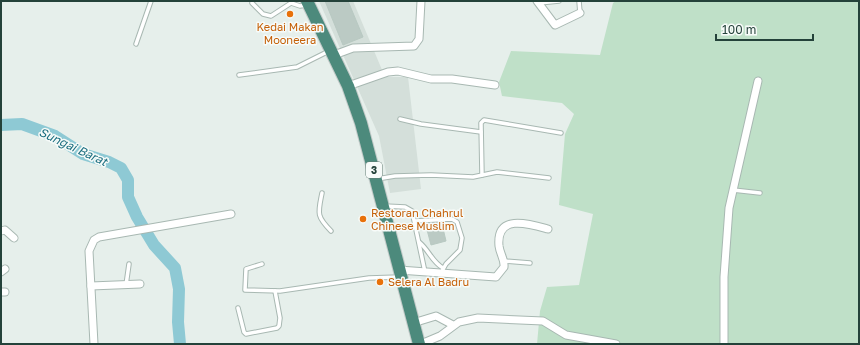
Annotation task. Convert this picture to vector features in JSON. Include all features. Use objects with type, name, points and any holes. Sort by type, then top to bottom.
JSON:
[{"type":"highway","name":"3","points":[[308,3],[333,52],[348,86],[368,144],[400,273],[420,344]]},
{"type":"street","points":[[333,52],[353,48],[414,46],[418,39],[421,1]]},
{"type":"street","points":[[538,2],[555,26],[580,13]]},
{"type":"street","points":[[348,86],[388,72],[398,71],[431,79],[452,79],[495,85]]},
{"type":"street","points":[[724,344],[726,246],[733,190],[758,81]]},
{"type":"street","points":[[94,344],[89,251],[94,240],[99,237],[135,232],[231,214]]},
{"type":"street","points":[[400,273],[442,271],[496,277],[502,271],[504,261],[500,251],[499,240],[503,231],[508,225],[518,222],[548,229]]},
{"type":"street","points":[[1,231],[5,230],[14,238]]},
{"type":"street","points":[[91,286],[140,284]]},
{"type":"street","points":[[413,323],[436,316],[453,325]]},
{"type":"street","points":[[420,344],[440,336],[453,325],[466,320],[478,318],[537,321],[548,323],[566,334],[616,344]]},
{"type":"lane","points":[[136,44],[151,1]]},
{"type":"lane","points":[[538,2],[559,1]]},
{"type":"lane","points":[[579,1],[580,13]]},
{"type":"lane","points":[[252,3],[263,14],[271,16],[291,2],[300,6],[308,3]]},
{"type":"lane","points":[[239,74],[298,67],[333,52]]},
{"type":"lane","points":[[400,119],[421,124],[481,132]]},
{"type":"lane","points":[[482,175],[481,123],[484,120],[561,133]]},
{"type":"lane","points":[[376,179],[394,176],[431,175],[473,177],[497,172],[548,178]]},
{"type":"lane","points":[[733,190],[760,193]]},
{"type":"lane","points":[[322,193],[318,206],[320,217],[331,231]]},
{"type":"lane","points":[[383,205],[409,208],[412,212],[425,272]]},
{"type":"lane","points":[[415,221],[452,219],[457,222],[462,238],[460,250],[442,271],[435,264],[428,251],[419,242]]},
{"type":"lane","points":[[504,261],[530,263]]},
{"type":"lane","points":[[126,285],[129,264]]},
{"type":"lane","points":[[262,264],[246,268],[245,290],[275,292],[400,273]]},
{"type":"lane","points":[[238,308],[244,332],[246,334],[277,328],[279,326],[280,318],[275,292]]},
{"type":"shaded area","points":[[319,1],[353,1],[385,77],[408,77],[421,189],[390,193],[379,136]]},
{"type":"green space","points":[[616,1],[859,1],[859,344],[537,344],[540,311],[547,287],[579,285],[593,214],[559,205],[565,134],[574,114],[562,103],[502,96],[499,82],[511,51],[600,55],[613,3]]},
{"type":"building","points":[[325,1],[348,1],[363,37],[343,45]]},
{"type":"building","points":[[441,220],[446,241],[431,245],[425,222]]},
{"type":"waterway","name":"Sungai Barat","points":[[1,125],[22,124],[55,136],[83,154],[109,162],[121,168],[128,180],[128,197],[137,217],[154,245],[175,268],[179,289],[178,322],[180,344]]},
{"type":"place","name":"Kedai Makan Mooneera","points":[[290,14]]},
{"type":"place","name":"Restoran Chahrul Chinese Muslim","points":[[363,219]]},
{"type":"place","name":"Selera Al Badru","points":[[380,282]]}]
